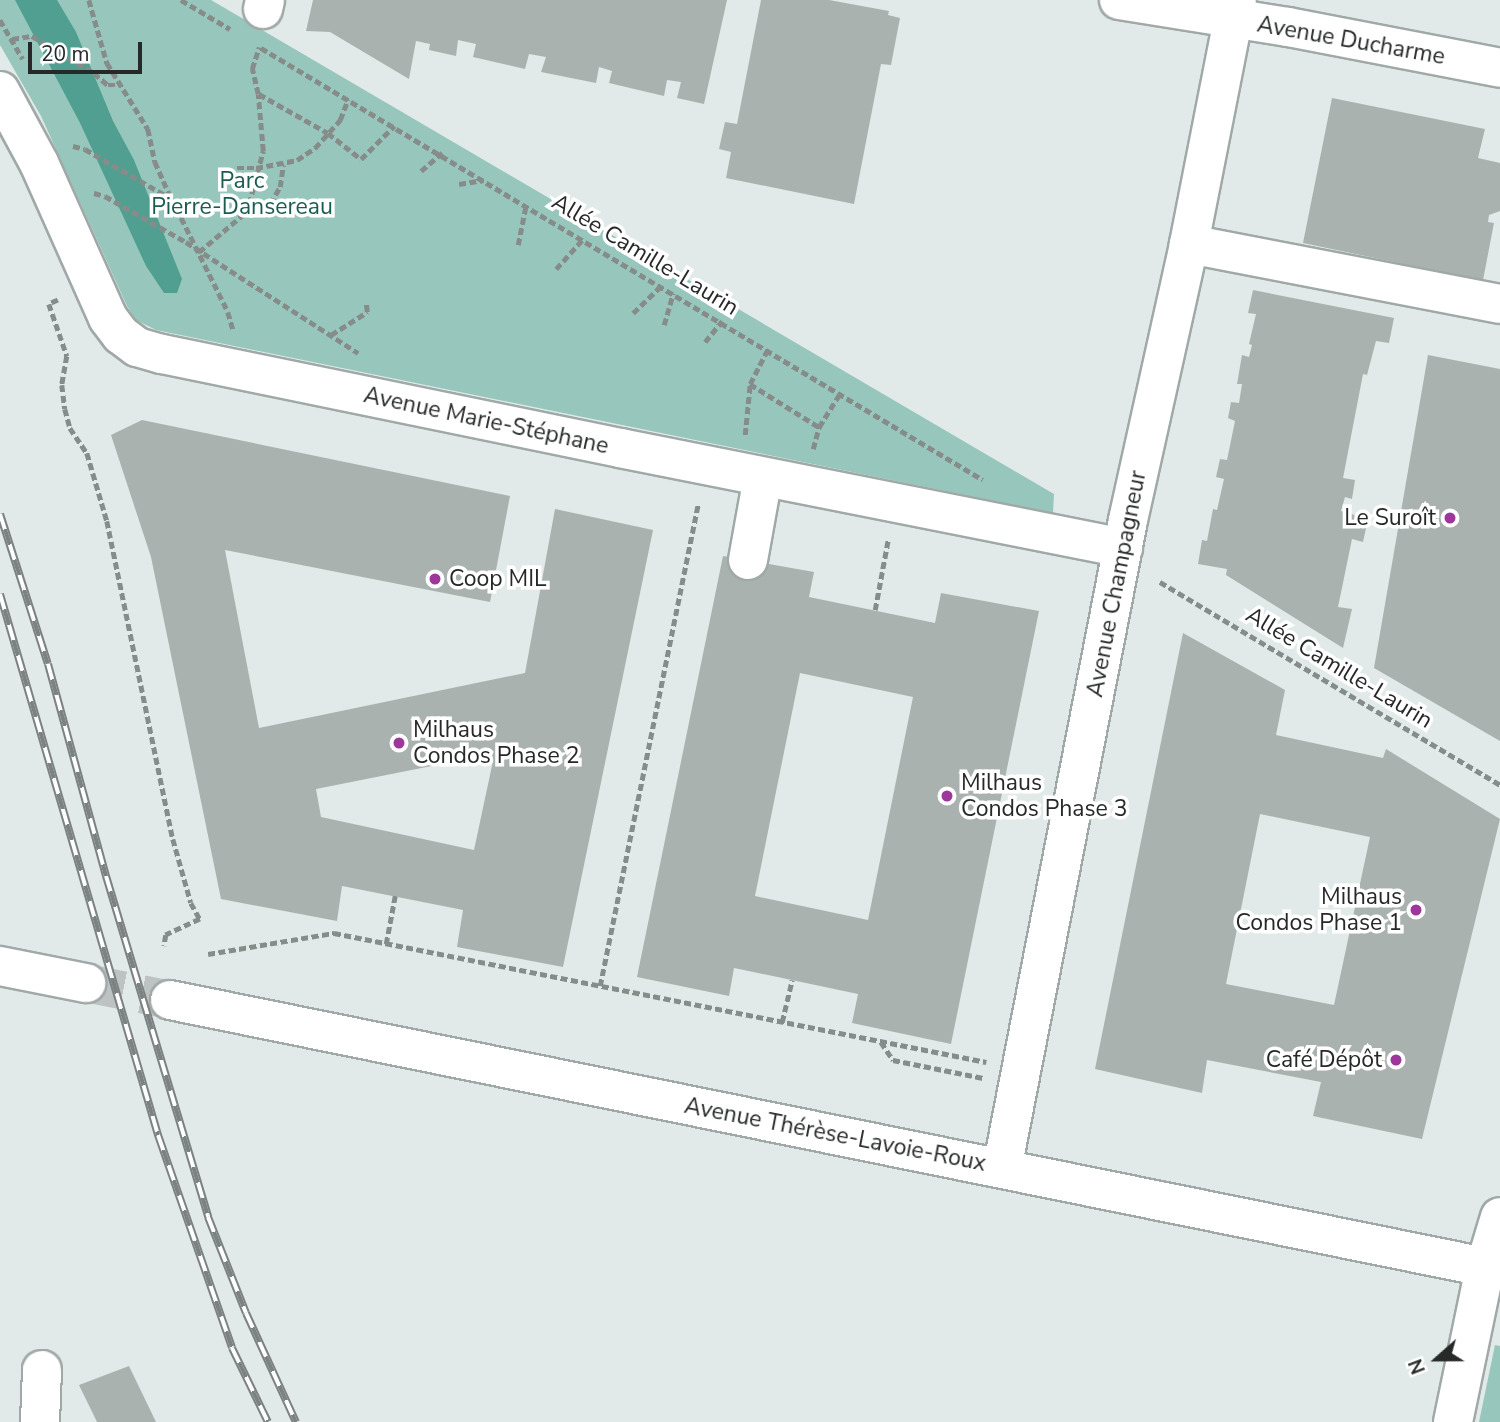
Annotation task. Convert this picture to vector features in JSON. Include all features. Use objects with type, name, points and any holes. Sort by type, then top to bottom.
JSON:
[{"type":"street","name":"Avenue Ducharme","points":[[1119,0],[1235,10],[1288,27],[1500,68]]},
{"type":"street","name":"Avenue Champagneur","points":[[1002,1169],[1123,548],[1189,244],[1235,10]]},
{"type":"street","name":"Avenue Marie-Stéphane","points":[[15,81],[39,163],[108,318],[121,335],[137,347],[763,477],[1123,548]]},
{"type":"street","points":[[1189,244],[1500,304]]},
{"type":"street","points":[[747,560],[763,477]]},
{"type":"street","points":[[0,965],[86,983]]},
{"type":"street","name":"Avenue Thérèse-Lavoie-Roux","points":[[170,1000],[1492,1269]]},
{"type":"street","points":[[1453,1422],[1492,1269],[1500,1217]]},
{"type":"street","points":[[40,1422],[42,1370]]},
{"type":"path","points":[[89,0],[107,63],[148,129],[155,162],[228,312],[234,334],[222,331]]},
{"type":"path","name":"Allée Camille-Laurin","points":[[181,0],[254,21],[259,47],[442,153],[981,475],[988,486],[974,484]]},
{"type":"path","points":[[0,20],[12,39],[15,81]]},
{"type":"path","points":[[12,39],[32,36],[94,73],[108,85],[120,85]]},
{"type":"path","points":[[245,213],[263,151],[258,94],[252,69],[259,47]]},
{"type":"path","points":[[258,94],[328,133],[361,159],[394,126]]},
{"type":"path","points":[[237,168],[257,168],[297,160],[315,148],[340,120],[348,99]]},
{"type":"path","points":[[69,144],[75,156]]},
{"type":"path","points":[[85,149],[172,199]]},
{"type":"path","points":[[421,171],[442,153]]},
{"type":"path","points":[[199,251],[245,213],[270,204],[280,187],[283,164]]},
{"type":"path","points":[[459,184],[485,180]]},
{"type":"path","points":[[87,181],[97,204]]},
{"type":"path","points":[[105,195],[199,251],[331,335],[359,356],[344,355]]},
{"type":"path","points":[[518,245],[526,205]]},
{"type":"path","points":[[556,269],[583,239]]},
{"type":"path","points":[[633,313],[661,286]]},
{"type":"path","points":[[664,325],[673,293]]},
{"type":"path","points":[[61,299],[49,304],[67,356],[62,384],[65,409],[70,428],[88,453],[107,521],[173,839],[191,903],[200,919],[166,934],[164,946]]},
{"type":"path","points":[[331,335],[366,312],[366,302]]},
{"type":"path","points":[[705,342],[722,321]]},
{"type":"path","points":[[745,436],[750,384],[768,349]]},
{"type":"path","points":[[750,384],[819,426]]},
{"type":"path","points":[[812,453],[819,426],[840,393]]},
{"type":"path","points":[[731,433],[758,439]]},
{"type":"path","points":[[600,986],[698,502]]},
{"type":"path","points":[[875,610],[888,540]]},
{"type":"path","name":"Allée Camille-Laurin","points":[[1160,582],[1500,785]]},
{"type":"path","points":[[386,944],[395,896]]},
{"type":"path","points":[[208,954],[334,933],[994,1064]]},
{"type":"path","points":[[782,1022],[792,981]]},
{"type":"path","points":[[880,1041],[892,1060],[990,1080]]},
{"type":"green space","name":"Parc Pierre-Dansereau","points":[[0,0],[211,0],[1054,494],[1053,513],[156,330],[136,320],[127,306],[41,116],[0,45]]},
{"type":"green space","points":[[1495,1345],[1500,1346],[1500,1422],[1479,1422]]},
{"type":"shaded area","points":[[15,0],[57,0],[76,32],[113,121],[134,160],[182,279],[177,293],[164,293],[146,266],[80,123]]},
{"type":"building","points":[[313,0],[727,0],[704,104],[677,98],[681,82],[667,80],[664,96],[609,83],[612,71],[599,67],[596,83],[541,72],[546,57],[529,54],[525,69],[473,57],[476,44],[458,40],[456,56],[429,50],[430,44],[416,41],[409,79],[330,32],[306,31]]},
{"type":"building","points":[[761,0],[829,0],[889,11],[888,15],[900,18],[891,65],[881,64],[854,204],[726,178],[731,152],[719,149],[725,122],[737,124]]},
{"type":"building","points":[[1332,98],[1485,129],[1478,158],[1500,163],[1500,211],[1489,215],[1488,222],[1494,223],[1483,280],[1418,271],[1418,267],[1303,243]]},
{"type":"building","points":[[1253,290],[1394,318],[1389,343],[1376,341],[1367,375],[1363,374],[1343,478],[1355,480],[1352,499],[1345,497],[1341,511],[1368,519],[1363,542],[1352,539],[1338,607],[1352,609],[1343,648],[1226,575],[1227,569],[1198,564],[1202,540],[1207,541],[1213,509],[1217,510],[1224,479],[1216,477],[1220,459],[1227,460],[1235,421],[1228,418],[1231,402],[1239,403],[1242,384],[1237,384],[1242,355],[1249,357],[1252,345],[1249,344],[1256,314],[1248,313]]},
{"type":"building","name":"Le Suroît","points":[[1428,355],[1500,369],[1500,741],[1374,668]]},
{"type":"building","name":"Milhaus Condos Phase 2","points":[[142,420],[510,496],[490,602],[225,550],[259,728],[525,673],[555,509],[653,530],[563,967],[457,947],[463,910],[342,886],[337,921],[221,899],[151,557],[111,435]],"holes":[[[472,758],[493,761],[474,850],[321,817],[316,789]]]},
{"type":"building","name":"Milhaus Condos Phase 3","points":[[723,556],[814,572],[809,597],[935,623],[941,593],[1039,611],[951,1044],[852,1023],[858,994],[734,968],[729,996],[637,977]],"holes":[[[800,673],[913,697],[868,920],[755,896]]]},
{"type":"building","name":"Milhaus Condos Phase 1","points":[[1183,633],[1285,690],[1276,735],[1383,758],[1386,749],[1500,819],[1422,1139],[1313,1116],[1321,1082],[1207,1060],[1202,1093],[1095,1069]],"holes":[[[1260,814],[1370,837],[1334,1005],[1226,984]]]},
{"type":"building","points":[[129,1366],[156,1422],[97,1422],[79,1385]]},
{"type":"tunnel","points":[[86,983],[170,1000]]},
{"type":"railway","points":[[0,514],[48,664],[106,876],[208,1217],[246,1313],[296,1422]]},
{"type":"railway","points":[[0,594],[158,1135],[232,1348],[268,1422]]},
{"type":"place","name":"Le Suroît","points":[[1450,518]]},
{"type":"place","name":"Coop MIL","points":[[435,579]]},
{"type":"place","name":"Milhaus Condos Phase 2","points":[[399,743]]},
{"type":"place","name":"Milhaus Condos Phase 3","points":[[947,796]]},
{"type":"place","name":"Milhaus Condos Phase 1","points":[[1416,910]]},
{"type":"place","name":"Café Dépôt","points":[[1396,1060]]}]
